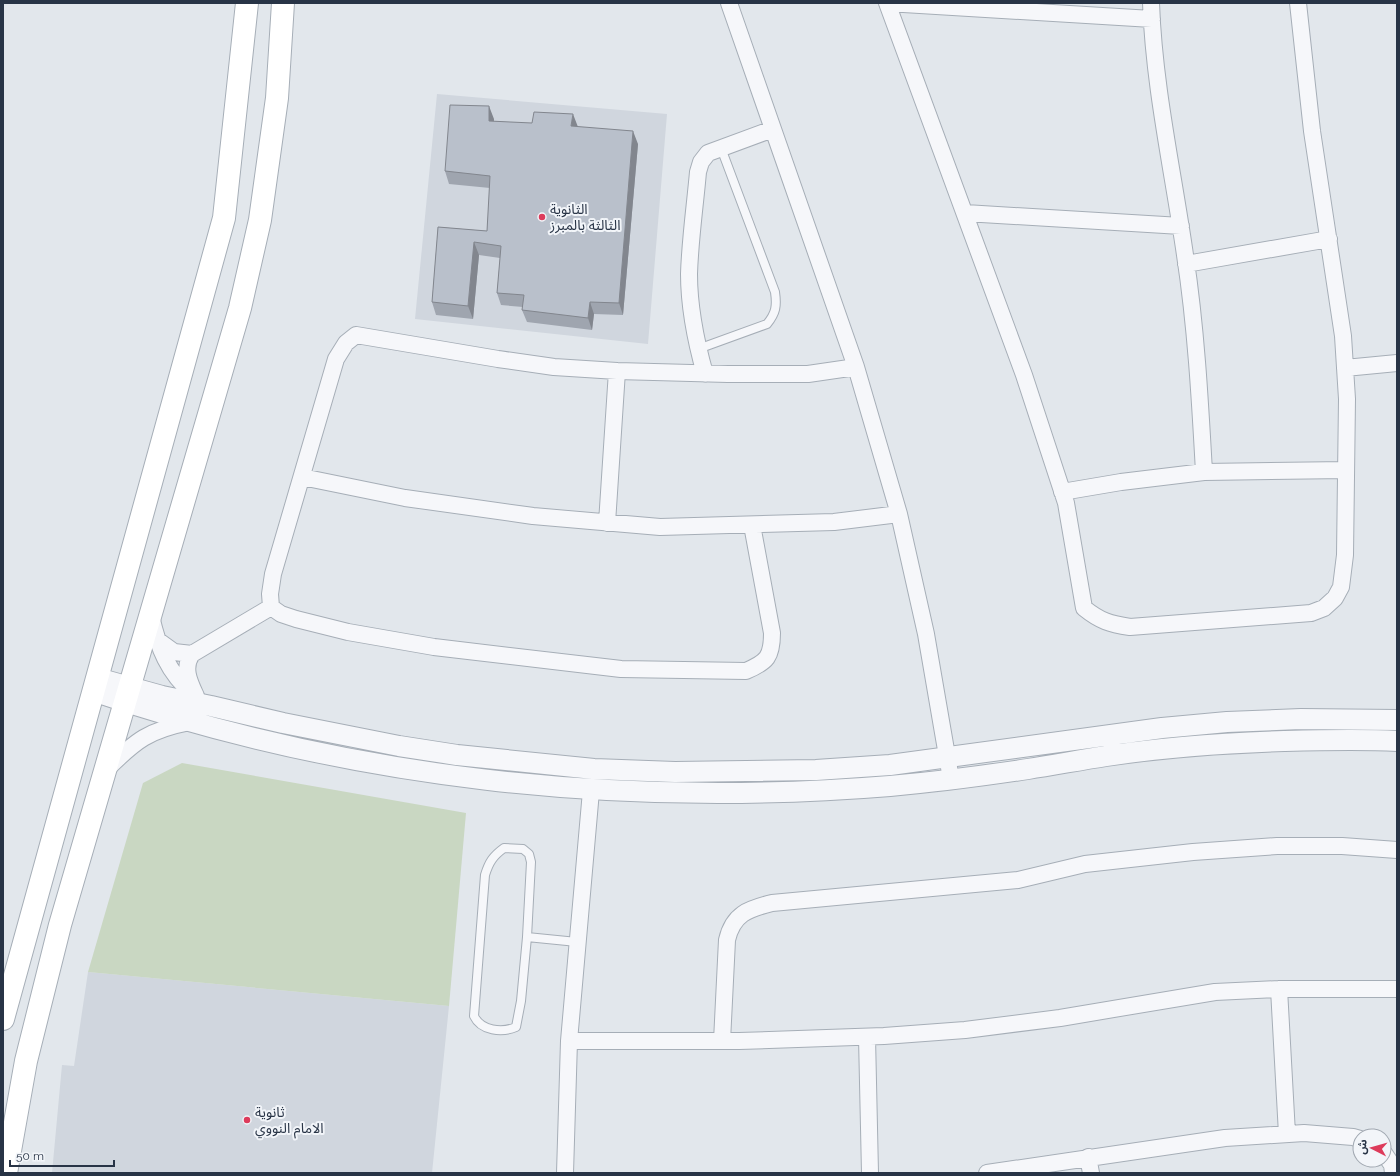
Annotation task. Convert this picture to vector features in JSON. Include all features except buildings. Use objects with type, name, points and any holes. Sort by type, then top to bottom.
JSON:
[{"type":"main road","points":[[3,1019],[224,218],[247,3]]},
{"type":"main road","points":[[6,1173],[26,1060],[60,925],[240,308],[260,220],[277,98],[283,3]]},
{"type":"street","points":[[729,3],[856,367],[899,514],[926,634],[951,779]]},
{"type":"street","points":[[1152,20],[887,3],[1024,375],[1062,492],[1074,542],[1084,608],[1094,616],[1110,624],[1130,627],[1312,613],[1324,608],[1336,598],[1341,587],[1345,555],[1345,368],[1343,336],[1312,131],[1298,3]]},
{"type":"street","points":[[1151,3],[1160,98],[1186,264],[1200,410],[1204,472]]},
{"type":"street","points":[[705,374],[698,349],[689,274],[698,172],[701,162],[708,153],[773,129]]},
{"type":"street","points":[[965,213],[1180,226]]},
{"type":"street","points":[[1186,264],[1329,239]]},
{"type":"street","points":[[271,607],[270,594],[273,574],[336,359],[346,344],[356,336],[498,360],[554,367],[617,371],[705,374],[808,374],[856,367]]},
{"type":"street","points":[[1345,368],[1397,364]]},
{"type":"street","points":[[607,523],[617,371]]},
{"type":"street","points":[[1062,492],[1120,482],[1204,472],[1346,470]]},
{"type":"street","points":[[302,477],[405,498],[533,516],[660,527],[834,522],[899,514]]},
{"type":"street","points":[[271,607],[281,614],[296,619],[348,632],[434,647],[621,669],[746,671],[759,666],[768,658],[772,648],[772,633],[752,525]]},
{"type":"street","points":[[204,701],[186,667],[188,659],[192,654],[271,607]]},
{"type":"street","points":[[151,614],[156,638],[165,661],[176,677],[204,701]]},
{"type":"street","points":[[156,638],[174,652],[192,654]]},
{"type":"street","points":[[95,684],[127,695],[190,722],[282,745],[396,767],[454,776],[591,790],[749,794],[816,791],[951,779],[1163,749],[1228,743],[1367,739],[1397,741]]},
{"type":"street","points":[[127,695],[162,696],[204,701],[283,723],[399,746],[457,755],[594,769],[674,772],[816,770],[890,765],[1154,729],[1228,722],[1301,718],[1397,720]]},
{"type":"street","points":[[105,771],[130,746],[147,734],[165,727],[190,722]]},
{"type":"street","points":[[565,1173],[569,1042],[591,790]]},
{"type":"street","points":[[722,1041],[727,940],[730,927],[749,909],[772,903],[1018,880],[1085,864],[1193,852],[1277,846],[1342,846],[1397,850]]},
{"type":"street","points":[[569,1042],[722,1041],[867,1037],[973,1029],[1060,1018],[1215,992],[1279,989],[1397,989]]},
{"type":"street","points":[[1279,989],[1287,1134]]},
{"type":"street","points":[[867,1037],[870,1173]]},
{"type":"street","points":[[987,1173],[1090,1165],[1225,1138],[1304,1133],[1352,1137]]},
{"type":"lane","points":[[698,349],[768,324],[777,307],[775,292],[721,148]]},
{"type":"lane","points":[[504,848],[523,849],[529,854],[531,862],[527,937],[521,1001],[516,1027],[508,1030],[486,1028],[478,1024],[474,1016],[485,875],[489,862],[495,854],[504,848]]},
{"type":"lane","points":[[527,937],[577,942]]},
{"type":"shaded area","name":"الثانوية الثالثة بالمبرز","points":[[437,94],[667,114],[648,344],[415,319]]},
{"type":"shaded area","name":"ثانوية الامام النووي","points":[[88,972],[449,1006],[432,1173],[52,1173],[62,1065],[74,1066]]},
{"type":"green space","points":[[182,763],[466,813],[449,1006],[88,972],[143,783]]},
{"type":"place","name":"الثانوية الثالثة بالمبرز","points":[[542,217]]},
{"type":"place","name":"ثانوية الامام النووي","points":[[247,1120]]}]
